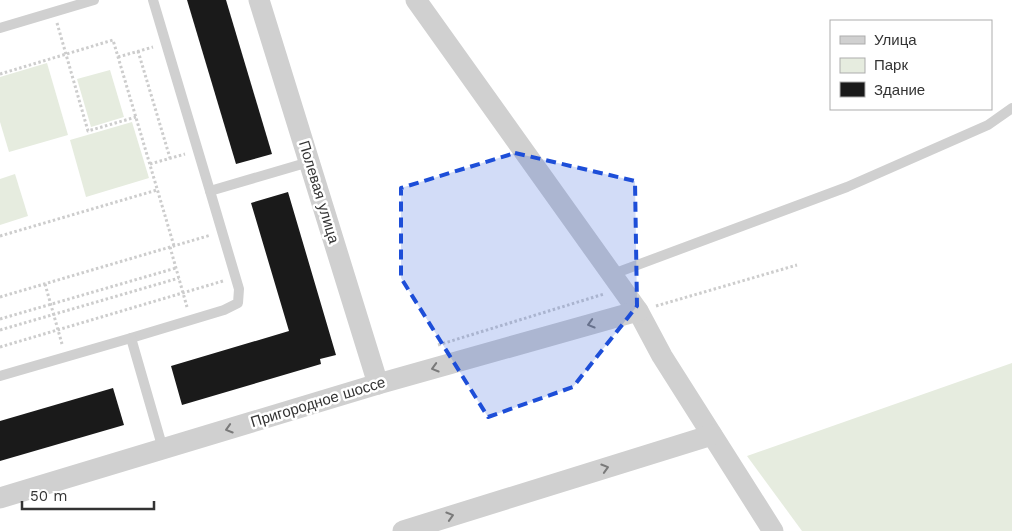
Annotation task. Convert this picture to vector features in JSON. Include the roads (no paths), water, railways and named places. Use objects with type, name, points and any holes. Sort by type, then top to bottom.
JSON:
[{"type":"street","name":"Полевая улица","points":[[259,0],[378,384]]},
{"type":"street","points":[[424,2],[638,311],[662,356],[774,531]]},
{"type":"street","name":"Пригородное шоссе","points":[[0,498],[378,384],[638,311]]},
{"type":"street","points":[[403,531],[712,435]]},
{"type":"lane","points":[[0,28],[94,0]]},
{"type":"lane","points":[[0,376],[224,310],[238,303],[239,289],[236,278],[153,0]]},
{"type":"lane","points":[[617,281],[848,186],[988,125],[1012,108]]},
{"type":"lane","points":[[210,191],[309,162]]},
{"type":"lane","points":[[131,338],[163,449]]}]
